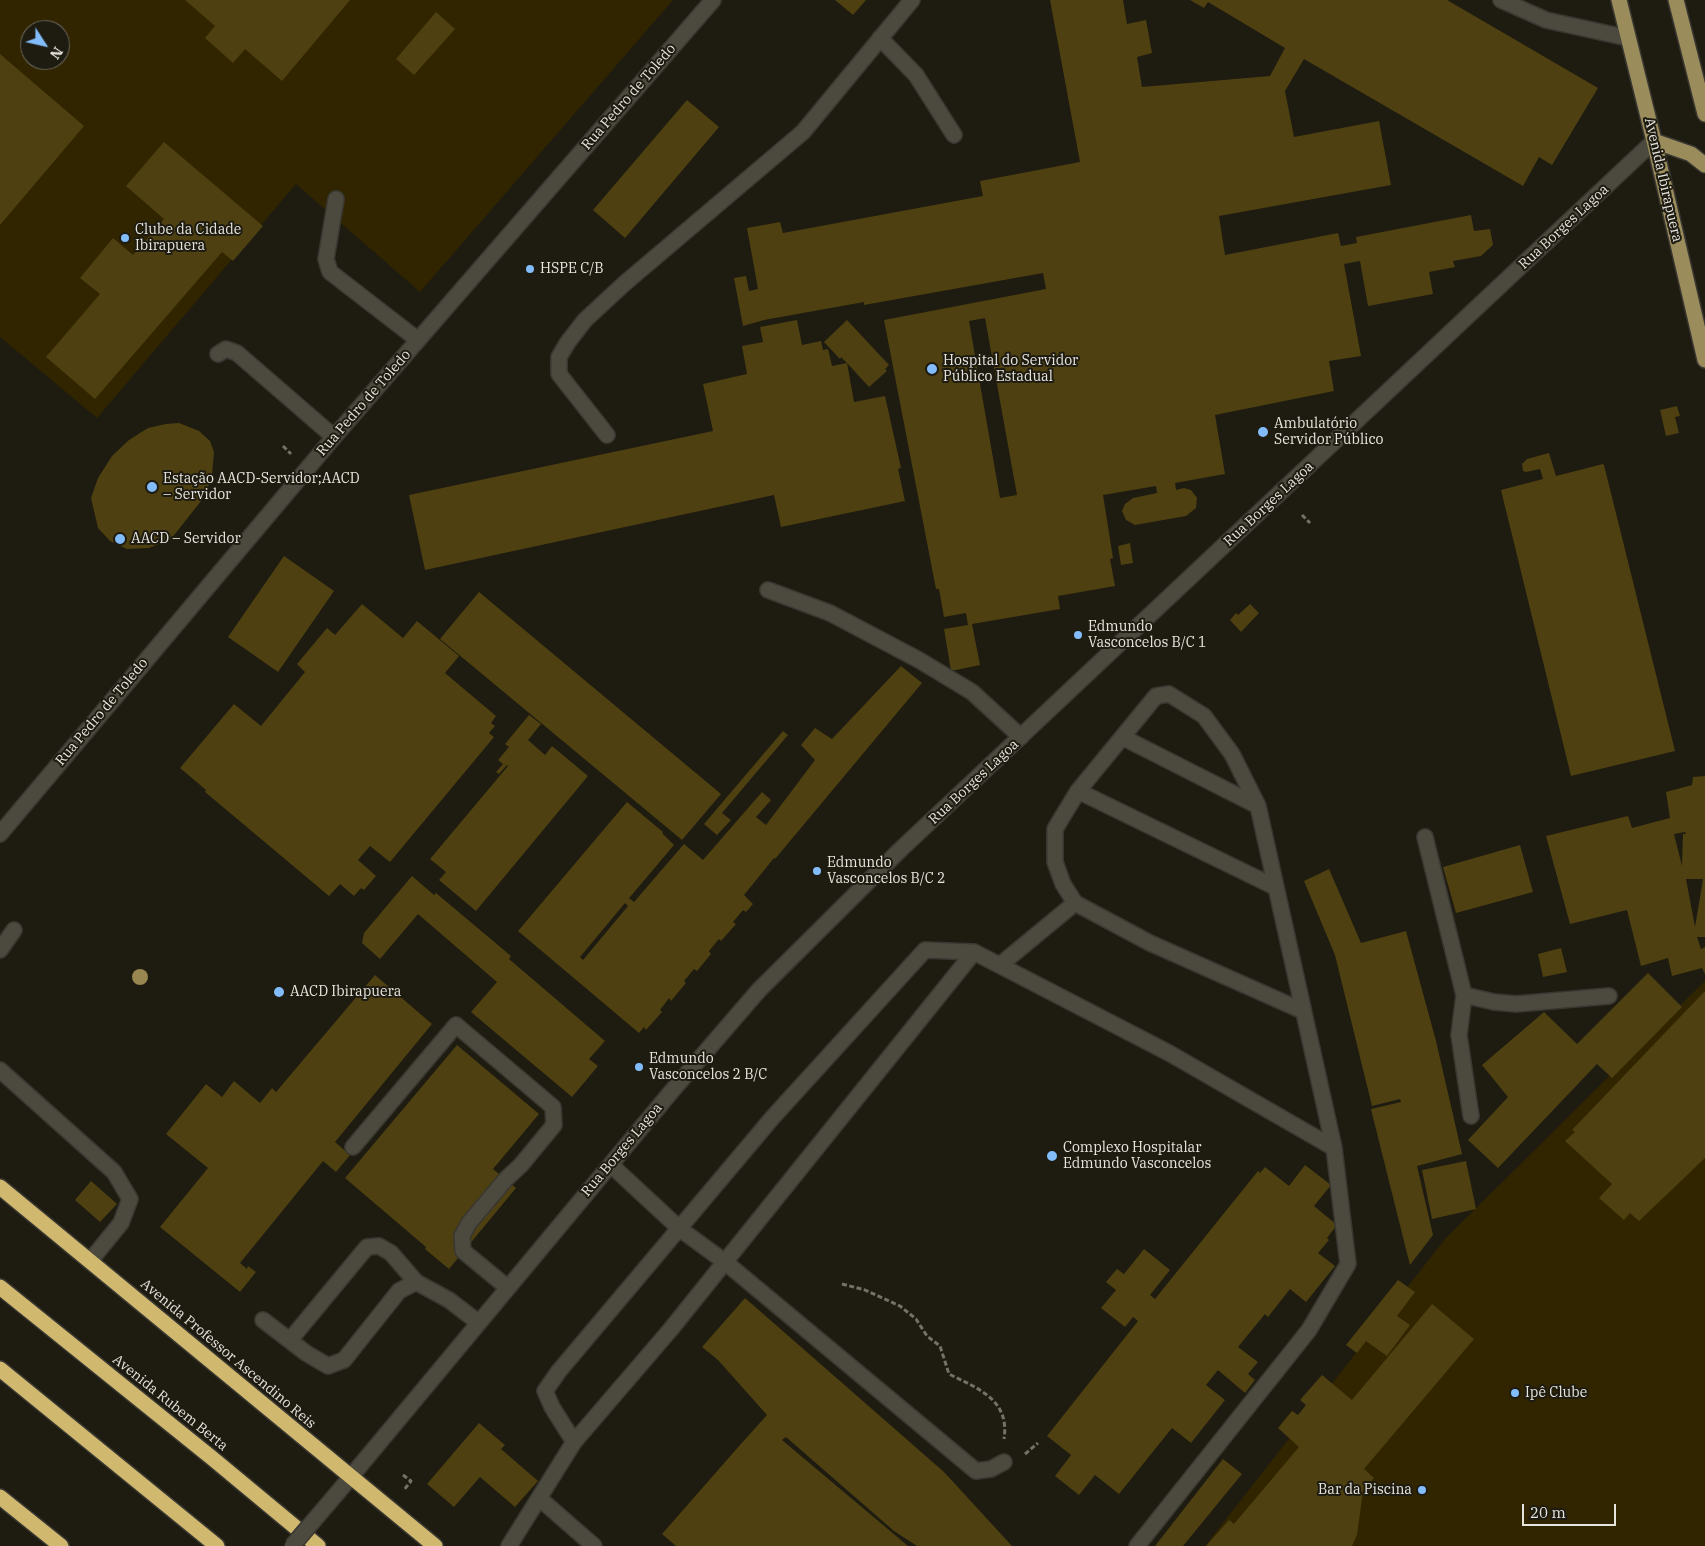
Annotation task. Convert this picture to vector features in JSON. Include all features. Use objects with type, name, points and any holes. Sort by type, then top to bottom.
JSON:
[{"type":"highway","name":"Avenida Professor Ascendino Reis","points":[[0,1187],[435,1546]]},
{"type":"highway","name":"Avenida Rubem Berta","points":[[0,1287],[318,1546]]},
{"type":"highway","points":[[0,1370],[217,1546]]},
{"type":"highway","points":[[0,1497],[61,1546]]},
{"type":"main road","name":"Avenida Ibirapuera","points":[[1619,0],[1705,360]]},
{"type":"main road","points":[[1676,0],[1700,68],[1705,114]]},
{"type":"main road","points":[[1654,141],[1691,154],[1705,165]]},
{"type":"street","name":"Rua Pedro de Toledo","points":[[0,834],[334,437],[713,0]]},
{"type":"street","points":[[607,435],[559,374],[559,357],[568,342],[585,320],[624,283],[803,132],[912,0]]},
{"type":"street","points":[[1501,0],[1546,20],[1628,38]]},
{"type":"street","points":[[880,38],[916,74],[954,135]]},
{"type":"street","name":"Rua Borges Lagoa","points":[[292,1546],[340,1491],[610,1165],[759,990],[894,856],[1654,141]]},
{"type":"street","points":[[336,200],[326,259],[330,272],[418,340]]},
{"type":"street","points":[[218,354],[226,350],[238,353],[334,437]]},
{"type":"street","points":[[768,590],[830,613],[918,660],[972,692],[1021,736]]},
{"type":"street","points":[[1137,1546],[1309,1330],[1348,1264],[1334,1148],[1258,806],[1232,754],[1204,716],[1169,694],[1156,696],[1078,790],[1055,829],[1054,862],[1063,884],[1075,903],[1150,943],[1303,1011]]},
{"type":"street","points":[[1122,737],[1258,806]]},
{"type":"street","points":[[1078,790],[1275,887]]},
{"type":"street","points":[[1425,837],[1464,995],[1459,1034],[1471,1116]]},
{"type":"street","points":[[1000,965],[1075,903]]},
{"type":"street","points":[[0,950],[14,930]]},
{"type":"street","points":[[574,1442],[545,1392],[559,1371],[773,1117],[926,950],[974,952],[1169,1053],[1334,1148]]},
{"type":"street","points":[[510,1546],[574,1442],[671,1329],[974,952]]},
{"type":"street","points":[[1464,995],[1494,1002],[1516,1004],[1609,996]]},
{"type":"street","points":[[353,1147],[456,1025],[553,1107],[554,1125],[522,1165],[468,1223],[462,1236],[464,1251],[508,1288]]},
{"type":"street","points":[[0,1070],[114,1172],[130,1200],[121,1223],[90,1261]]},
{"type":"street","points":[[610,1165],[680,1228],[725,1262],[976,1471],[991,1469],[1004,1462]]},
{"type":"street","points":[[290,1340],[367,1247],[379,1246],[391,1253],[416,1282],[449,1300],[480,1323]]},
{"type":"street","points":[[263,1320],[306,1353],[328,1366],[344,1360],[399,1291],[416,1282]]},
{"type":"street","points":[[539,1498],[594,1546]]},
{"type":"path","points":[[1302,515],[1310,523]]},
{"type":"path","points":[[842,1284],[865,1290],[900,1306],[916,1320],[927,1336],[940,1346],[949,1374],[985,1392],[997,1404],[1004,1416],[1005,1430],[1002,1453],[1004,1462],[1011,1462],[1020,1458],[1038,1443]]},
{"type":"path","points":[[403,1475],[410,1481],[404,1490]]},
{"type":"shaded area","name":"Clube da Cidade Ibirapuera","points":[[0,0],[673,0],[420,292],[296,184],[97,418],[0,337]]},
{"type":"shaded area","name":"Ipê Clube","points":[[1705,981],[1705,1546],[1205,1546],[1445,1239]]},
{"type":"building","points":[[185,0],[350,0],[282,81],[245,49],[233,63],[205,38],[215,26]]},
{"type":"building","points":[[835,0],[866,0],[853,15]]},
{"type":"building","points":[[1050,0],[1123,0],[1127,24],[1146,20],[1152,53],[1137,57],[1142,87],[1270,76],[1285,48],[1208,2],[1204,8],[1190,0],[1447,0],[1598,88],[1552,165],[1539,157],[1523,186],[1304,59],[1285,91],[1294,137],[1379,121],[1391,185],[1219,216],[1225,255],[1338,233],[1341,246],[1357,243],[1356,237],[1471,215],[1474,231],[1490,229],[1493,245],[1481,256],[1453,261],[1455,267],[1429,272],[1433,294],[1368,306],[1360,261],[1344,264],[1361,356],[1329,361],[1334,391],[1215,415],[1225,474],[1175,483],[1176,490],[1184,488],[1191,490],[1197,498],[1196,508],[1186,516],[1135,525],[1126,520],[1122,511],[1125,504],[1133,498],[1157,493],[1156,486],[1103,495],[1113,558],[1110,559],[1115,586],[1058,596],[1060,609],[972,624],[980,665],[951,671],[944,629],[968,625],[966,613],[944,617],[939,589],[936,589],[884,320],[1046,289],[1043,273],[864,305],[864,302],[764,320],[743,326],[734,278],[746,276],[749,291],[758,289],[747,228],[780,222],[783,233],[983,196],[980,181],[1080,162]],"holes":[[[985,318],[1017,495],[1000,498],[969,321]]]},
{"type":"building","points":[[436,12],[455,29],[414,75],[396,59]]},
{"type":"building","points":[[0,54],[84,126],[0,225]]},
{"type":"building","points":[[687,100],[719,127],[625,238],[593,210]]},
{"type":"building","points":[[164,142],[263,226],[233,261],[222,252],[95,399],[46,357],[100,294],[80,278],[113,238],[133,255],[164,219],[126,186]]},
{"type":"building","points":[[797,320],[802,345],[821,341],[823,350],[828,349],[832,366],[847,363],[854,402],[885,396],[901,468],[898,469],[905,501],[781,527],[774,495],[425,570],[409,495],[713,431],[703,384],[747,374],[742,346],[763,342],[760,327]]},
{"type":"building","points":[[847,320],[889,365],[885,369],[887,371],[869,387],[841,357],[840,359],[824,342]]},
{"type":"building","points":[[1677,406],[1680,416],[1675,417],[1679,433],[1666,436],[1660,410]]},
{"type":"building","name":"Estação AACD-Servidor;AACD – Servidor","points":[[179,423],[199,431],[210,441],[214,452],[212,475],[205,496],[171,539],[149,548],[127,549],[110,541],[98,528],[91,498],[98,478],[112,456],[129,440],[148,428]]},
{"type":"building","points":[[1549,453],[1556,476],[1604,465],[1675,751],[1571,776],[1501,490],[1543,479],[1540,469],[1526,472],[1523,471],[1522,464],[1527,459]]},
{"type":"building","points":[[1130,543],[1133,563],[1121,565],[1118,546]]},
{"type":"building","points":[[284,556],[334,591],[278,672],[228,637]]},
{"type":"building","points":[[479,592],[721,794],[682,840],[440,639]]},
{"type":"building","points":[[362,604],[403,638],[417,621],[459,656],[445,673],[496,716],[491,723],[495,726],[489,733],[494,737],[390,862],[370,846],[358,860],[376,876],[364,890],[361,888],[354,896],[340,884],[329,896],[205,792],[206,790],[180,768],[234,704],[261,726],[305,672],[297,664],[327,628],[335,635]]},
{"type":"building","points":[[1250,604],[1259,613],[1241,632],[1230,620],[1236,613],[1238,615]]},
{"type":"building","points":[[901,666],[922,683],[744,895],[753,904],[746,912],[743,910],[733,922],[736,924],[721,941],[719,939],[709,951],[711,954],[697,971],[694,969],[684,981],[686,983],[671,1001],[669,998],[660,1010],[662,1012],[646,1030],[644,1027],[639,1033],[518,931],[627,802],[663,832],[674,845],[629,898],[634,902],[684,844],[703,860],[762,792],[771,800],[756,817],[766,825],[815,760],[801,745],[815,728],[832,739]],"holes":[[[625,903],[628,906],[583,960],[580,957]]]},
{"type":"building","points":[[529,715],[541,724],[528,740],[545,755],[552,746],[588,776],[476,911],[439,880],[446,872],[430,859],[508,766],[499,774],[496,772],[503,764],[498,760],[509,747],[505,744]]},
{"type":"building","points":[[783,731],[788,735],[722,813],[731,820],[717,835],[704,824]]},
{"type":"building","points":[[1705,776],[1705,937],[1697,937],[1701,949],[1705,947],[1705,974],[1702,968],[1672,976],[1668,958],[1641,966],[1627,910],[1570,924],[1546,836],[1628,816],[1632,828],[1670,818],[1666,792],[1692,785],[1693,777]],"holes":[[[1685,832],[1686,834],[1683,834],[1682,866],[1674,834]],[[1686,879],[1703,879],[1695,927]]]},
{"type":"building","points":[[1520,845],[1533,892],[1456,913],[1443,867]]},
{"type":"building","points":[[1329,869],[1361,943],[1406,931],[1436,1041],[1462,1154],[1417,1166],[1433,1235],[1410,1265],[1371,1109],[1401,1102],[1400,1099],[1372,1106],[1335,955],[1304,881]]},
{"type":"building","points":[[412,876],[434,895],[436,893],[511,956],[509,959],[605,1041],[589,1059],[598,1066],[572,1097],[471,1012],[497,982],[418,914],[380,959],[362,943],[364,933]]},
{"type":"building","points":[[1561,948],[1567,972],[1543,977],[1538,954]]},
{"type":"building","points":[[1648,973],[1682,1007],[1612,1078],[1597,1064],[1498,1168],[1468,1140],[1508,1097],[1482,1065],[1544,1012],[1577,1044]]},
{"type":"building","points":[[375,975],[432,1024],[335,1142],[350,1155],[336,1172],[323,1161],[240,1263],[247,1269],[248,1266],[256,1272],[240,1292],[160,1227],[208,1168],[166,1134],[206,1084],[222,1097],[234,1081],[260,1103],[272,1088],[276,1092]]},
{"type":"building","points":[[1705,991],[1705,1158],[1639,1221],[1630,1213],[1624,1220],[1599,1198],[1612,1184],[1565,1141],[1575,1132],[1572,1130]]},
{"type":"building","points":[[457,1045],[539,1114],[493,1169],[516,1188],[449,1269],[345,1178]]},
{"type":"building","points":[[1466,1161],[1476,1209],[1432,1219],[1422,1170]]},
{"type":"building","points":[[1305,1165],[1331,1185],[1314,1206],[1337,1225],[1327,1238],[1329,1240],[1318,1253],[1335,1266],[1306,1302],[1290,1289],[1268,1317],[1265,1314],[1238,1347],[1258,1362],[1248,1374],[1255,1380],[1245,1393],[1218,1370],[1206,1385],[1225,1400],[1191,1443],[1172,1428],[1119,1494],[1095,1475],[1079,1495],[1055,1476],[1071,1455],[1047,1436],[1138,1321],[1133,1317],[1125,1327],[1101,1308],[1116,1290],[1106,1282],[1117,1269],[1124,1274],[1144,1249],[1170,1270],[1150,1295],[1155,1299],[1258,1171],[1260,1173],[1265,1167],[1289,1186]]},
{"type":"building","points":[[91,1181],[117,1204],[100,1222],[75,1200]]},
{"type":"building","points":[[1398,1280],[1415,1292],[1397,1316],[1410,1325],[1387,1356],[1366,1341],[1357,1353],[1346,1345]]},
{"type":"building","points":[[745,1298],[944,1472],[1012,1546],[917,1546],[894,1531],[786,1437],[782,1440],[908,1546],[676,1546],[662,1534],[767,1415],[718,1360],[702,1347]]},
{"type":"building","points":[[1432,1304],[1474,1339],[1364,1469],[1374,1478],[1363,1491],[1357,1535],[1352,1546],[1206,1546],[1229,1520],[1234,1524],[1299,1447],[1278,1428],[1292,1411],[1298,1415],[1306,1405],[1300,1400],[1322,1375],[1352,1400]]},
{"type":"building","points":[[479,1423],[505,1445],[501,1449],[538,1481],[515,1507],[480,1477],[454,1507],[427,1484]]},
{"type":"building","points":[[1223,1459],[1242,1474],[1183,1546],[1155,1546]]},
{"type":"place","name":"Clube da Cidade Ibirapuera","points":[[125,238]]},
{"type":"place","name":"HSPE C/B","points":[[530,269]]},
{"type":"place","name":"Hospital do Servidor Público Estadual","points":[[932,369]]},
{"type":"place","name":"Ambulatório Servidor Público","points":[[1263,432]]},
{"type":"place","name":"Estação AACD-Servidor;AACD – Servidor","points":[[152,487]]},
{"type":"place","name":"AACD – Servidor","points":[[120,539]]},
{"type":"place","name":"Edmundo Vasconcelos B/C 1","points":[[1078,635]]},
{"type":"place","name":"Edmundo Vasconcelos B/C 2","points":[[817,871]]},
{"type":"place","name":"AACD Ibirapuera","points":[[279,992]]},
{"type":"place","name":"Edmundo Vasconcelos 2 B/C","points":[[639,1067]]},
{"type":"place","name":"Complexo Hospitalar Edmundo Vasconcelos","points":[[1052,1156]]},
{"type":"place","name":"Ipê Clube","points":[[1515,1393]]},
{"type":"place","name":"Bar da Piscina","points":[[1422,1490]]}]
